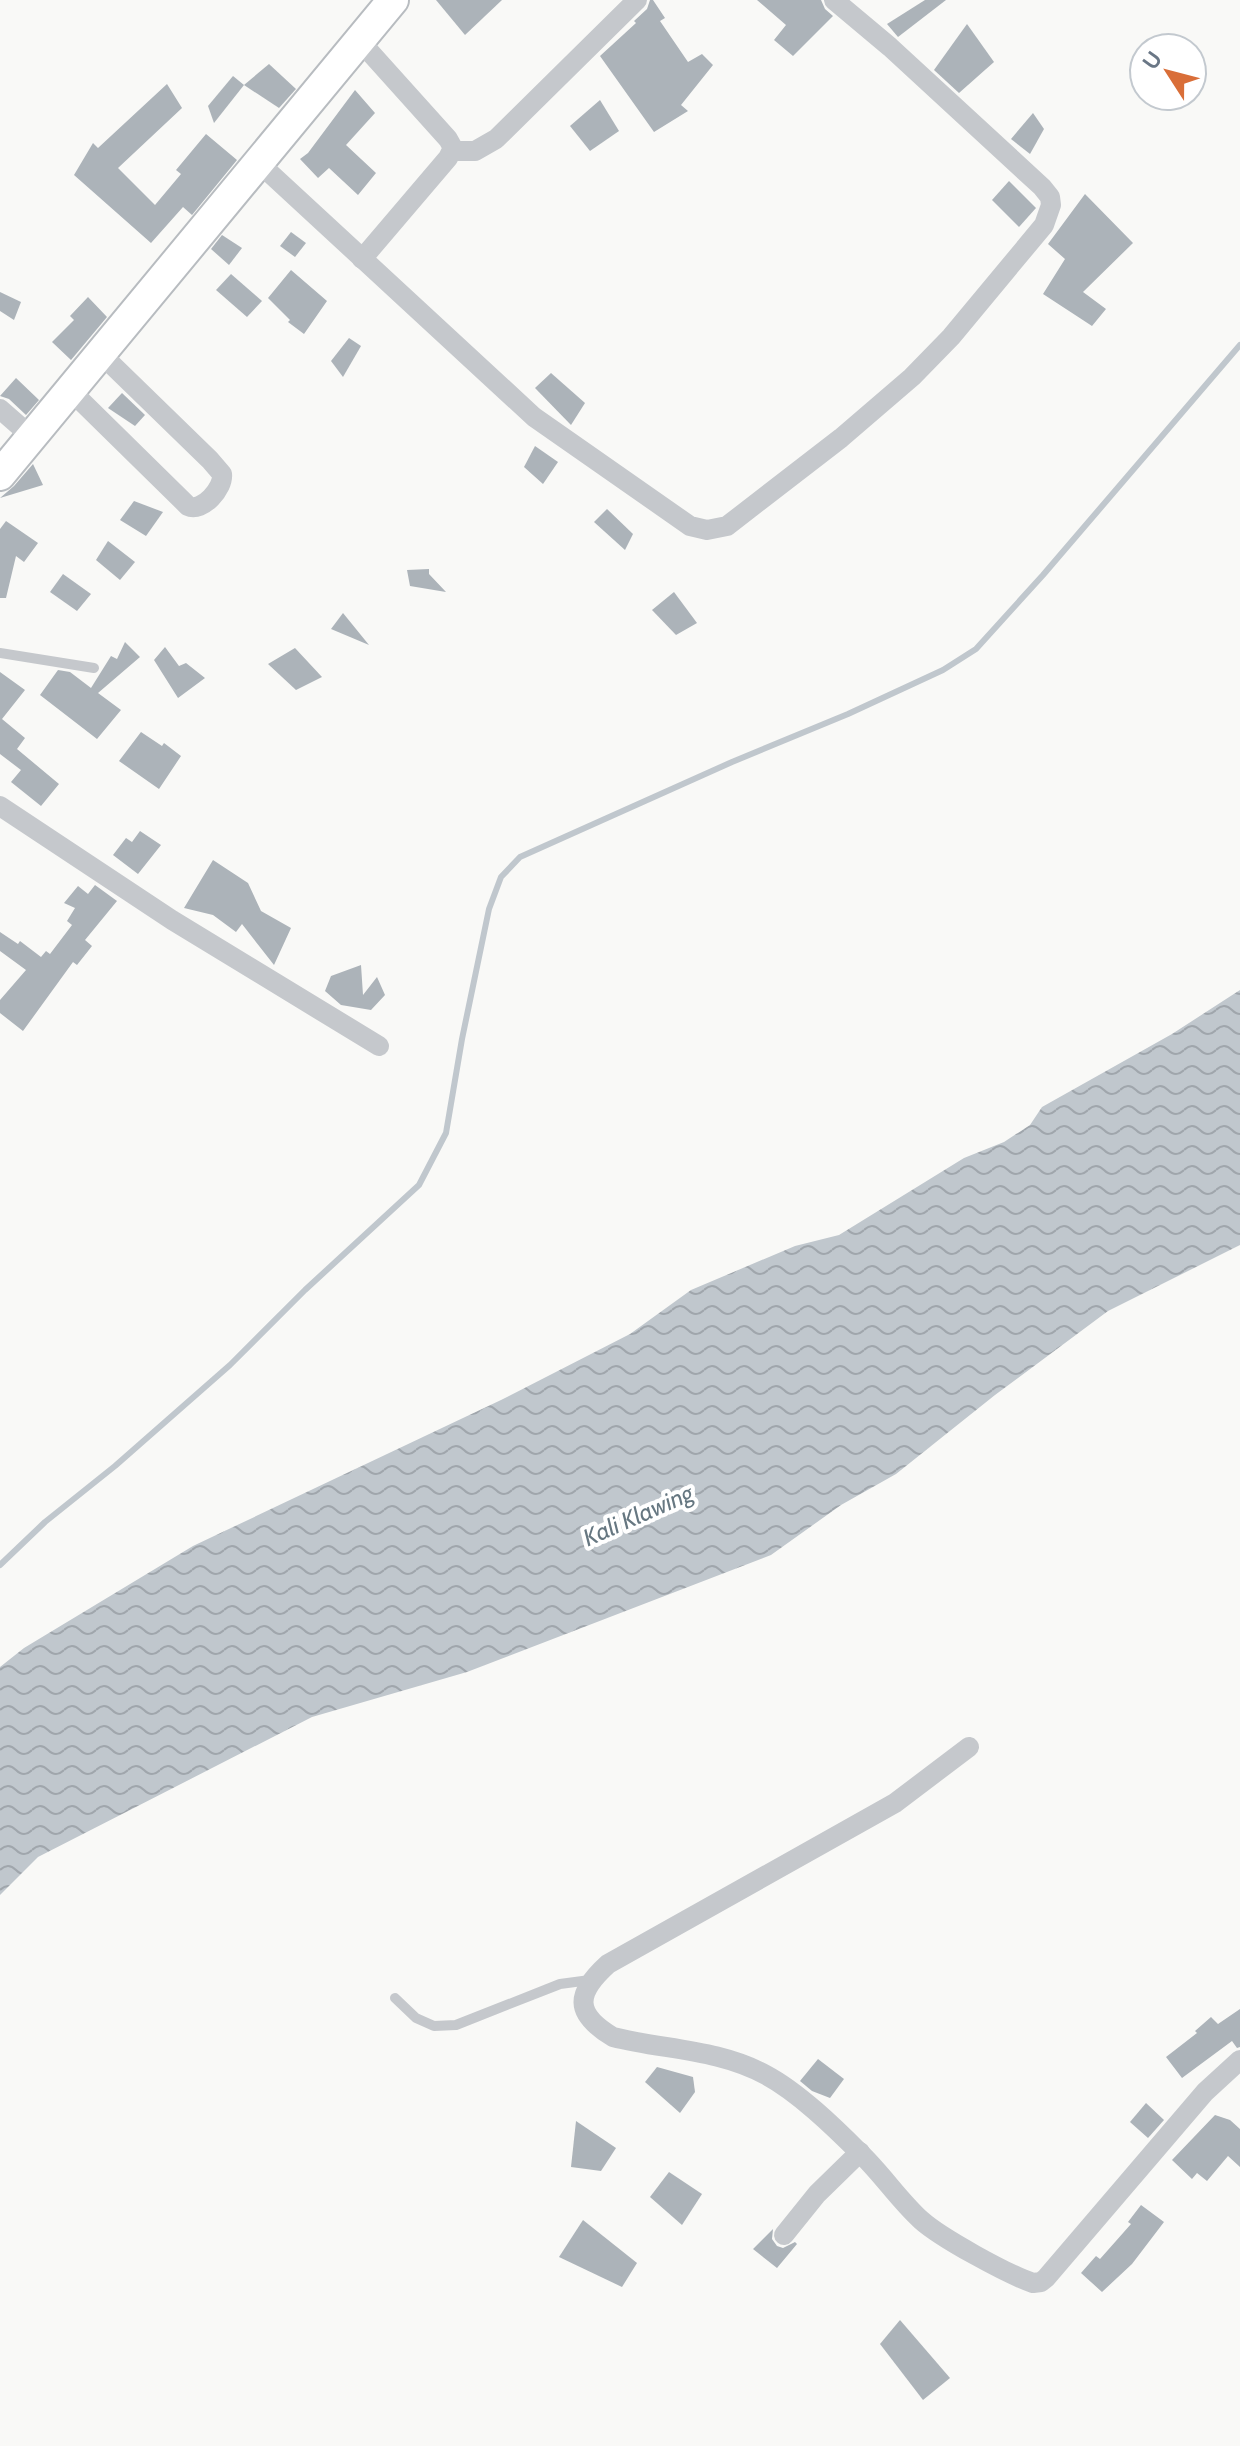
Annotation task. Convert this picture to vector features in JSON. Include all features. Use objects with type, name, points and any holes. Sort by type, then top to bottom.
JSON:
[{"type":"street","points":[[0,475],[393,0]]},
{"type":"street","points":[[452,151],[475,151],[496,139],[637,0]]},
{"type":"street","points":[[259,163],[534,417],[690,526],[707,530],[727,526],[841,438],[912,377],[990,293],[1049,217],[1050,197],[1042,187],[890,47],[834,0]]},
{"type":"street","points":[[359,40],[448,139],[452,151]]},
{"type":"street","points":[[362,259],[452,151]]},
{"type":"street","points":[[71,391],[188,506],[200,508],[221,485],[222,474],[210,460],[101,354]]},
{"type":"street","points":[[0,409],[32,437]]},
{"type":"street","points":[[0,806],[172,920],[379,1046]]},
{"type":"street","points":[[969,1747],[895,1803],[608,1964],[590,1980],[584,1991],[584,2004],[590,2018],[613,2037],[706,2052],[736,2061],[768,2076],[795,2095],[860,2152],[921,2220],[937,2233],[1027,2281],[1041,2282],[1205,2092],[1240,2060]]},
{"type":"street","points":[[784,2235],[817,2194],[860,2152]]},
{"type":"lane","points":[[0,653],[94,668]]},
{"type":"lane","points":[[395,1998],[416,2018],[434,2026],[456,2025],[560,1984],[590,1980]]},
{"type":"water","name":"Kali Klawing","points":[[1240,990],[1240,1245],[1108,1311],[896,1474],[841,1505],[771,1555],[467,1672],[312,1717],[38,1857],[0,1895],[0,1667],[24,1648],[193,1546],[501,1400],[630,1334],[691,1290],[795,1246],[839,1235],[964,1158],[1004,1142],[1030,1125],[1042,1107],[1172,1034]]},
{"type":"building","points":[[436,0],[502,0],[465,35]]},
{"type":"building","points":[[650,0],[665,18],[660,21],[688,62],[702,54],[713,65],[681,105],[688,111],[654,132],[600,56],[636,23],[634,21],[647,9]]},
{"type":"building","points":[[757,0],[821,0],[833,16],[793,56],[774,40],[786,25]]},
{"type":"building","points":[[925,0],[946,0],[898,37],[887,24]]},
{"type":"building","points":[[967,24],[994,62],[959,93],[934,70]]},
{"type":"building","points":[[269,64],[296,89],[279,108],[244,85]]},
{"type":"building","points":[[233,76],[244,85],[214,123],[208,106]]},
{"type":"building","points":[[167,84],[182,108],[118,168],[155,205],[181,174],[176,170],[206,134],[237,160],[192,215],[183,207],[151,243],[74,175],[93,143],[98,148]]},
{"type":"building","points":[[355,90],[375,113],[346,145],[376,173],[358,195],[329,168],[318,178],[300,159],[308,153]]},
{"type":"building","points":[[600,100],[619,131],[590,151],[570,126]]},
{"type":"building","points":[[1033,113],[1044,129],[1030,154],[1011,139]]},
{"type":"building","points":[[1009,181],[1036,208],[1019,227],[992,200]]},
{"type":"building","points":[[1085,194],[1133,243],[1083,292],[1106,309],[1092,326],[1043,294],[1065,259],[1048,244]]},
{"type":"building","points":[[291,232],[306,243],[295,257],[280,246]]},
{"type":"building","points":[[222,235],[242,248],[229,265],[211,249]]},
{"type":"building","points":[[291,270],[327,301],[304,334],[288,322],[290,320],[268,298]]},
{"type":"building","points":[[231,274],[262,301],[247,317],[216,290]]},
{"type":"building","points":[[0,292],[21,302],[14,320],[0,311]]},
{"type":"building","points":[[88,297],[107,317],[71,360],[52,342],[74,320],[70,316]]},
{"type":"building","points":[[349,338],[361,346],[343,377],[331,361]]},
{"type":"building","points":[[551,373],[585,403],[571,425],[535,388]]},
{"type":"building","points":[[16,378],[39,400],[26,415],[9,399],[0,396]]},
{"type":"building","points":[[122,393],[145,415],[135,426],[108,408]]},
{"type":"building","points":[[535,446],[558,462],[543,484],[524,467]]},
{"type":"building","points":[[33,464],[43,485],[0,498],[14,486]]},
{"type":"building","points":[[134,501],[163,512],[146,536],[120,520]]},
{"type":"building","points":[[607,509],[633,534],[625,550],[594,522]]},
{"type":"building","points":[[6,521],[38,543],[24,562],[16,556],[6,598],[0,598],[0,529]]},
{"type":"building","points":[[108,541],[135,562],[120,580],[96,560]]},
{"type":"building","points":[[429,569],[429,574],[446,592],[410,586],[407,570]]},
{"type":"building","points":[[63,574],[91,594],[77,611],[50,592]]},
{"type":"building","points":[[674,592],[697,623],[676,635],[652,610]]},
{"type":"building","points":[[343,613],[369,645],[331,629]]},
{"type":"building","points":[[125,642],[140,657],[98,693],[121,710],[97,739],[40,695],[58,670],[70,672],[91,688],[111,656],[117,659]]},
{"type":"building","points":[[165,647],[179,666],[186,663],[205,678],[178,698],[154,660]]},
{"type":"building","points":[[295,648],[322,677],[296,690],[268,664]]},
{"type":"building","points":[[0,672],[25,690],[2,719],[25,738],[17,749],[59,784],[41,806],[11,782],[21,770],[0,754]]},
{"type":"building","points":[[141,732],[162,746],[164,743],[181,756],[159,789],[119,761]]},
{"type":"building","points":[[140,831],[161,845],[138,874],[113,855],[126,838],[132,842]]},
{"type":"building","points":[[213,860],[248,883],[261,911],[291,928],[274,965],[242,924],[236,932],[213,915],[184,908]]},
{"type":"building","points":[[95,885],[117,901],[85,940],[92,946],[77,965],[73,962],[23,1031],[0,1013],[0,1000],[26,970],[0,951],[0,932],[18,944],[20,941],[41,957],[46,951],[50,954],[72,925],[67,921],[75,908],[64,903],[78,886],[88,894]]},
{"type":"building","points":[[361,965],[363,995],[377,977],[385,995],[371,1010],[341,1005],[325,991],[331,976]]},
{"type":"building","points":[[1240,2009],[1240,2047],[1237,2048],[1232,2041],[1182,2078],[1166,2057],[1197,2033],[1195,2031],[1211,2017],[1218,2024]]},
{"type":"building","points":[[818,2059],[844,2079],[830,2098],[812,2091],[800,2081]]},
{"type":"building","points":[[657,2067],[693,2077],[695,2092],[680,2113],[645,2082]]},
{"type":"building","points":[[1146,2103],[1164,2120],[1148,2138],[1130,2122]]},
{"type":"building","points":[[1215,2115],[1230,2120],[1240,2129],[1240,2167],[1228,2156],[1207,2181],[1197,2173],[1192,2179],[1172,2160]]},
{"type":"building","points":[[576,2121],[616,2148],[601,2171],[571,2167]]},
{"type":"building","points":[[669,2172],[702,2194],[682,2225],[650,2197]]},
{"type":"building","points":[[1141,2205],[1164,2222],[1132,2264],[1102,2292],[1081,2273],[1096,2256],[1100,2259],[1131,2224],[1128,2222]]},
{"type":"building","points":[[583,2220],[637,2263],[622,2287],[559,2257]]},
{"type":"building","points":[[773,2229],[772,2239],[777,2246],[783,2248],[795,2242],[797,2244],[777,2268],[753,2249]]},
{"type":"building","points":[[900,2320],[950,2378],[923,2400],[880,2344]]},
{"type":"waterway","points":[[0,1565],[45,1522],[115,1466],[230,1365],[305,1290],[419,1185],[446,1133],[489,909],[501,877],[520,857],[848,714],[943,670],[976,649],[1240,345]]}]
